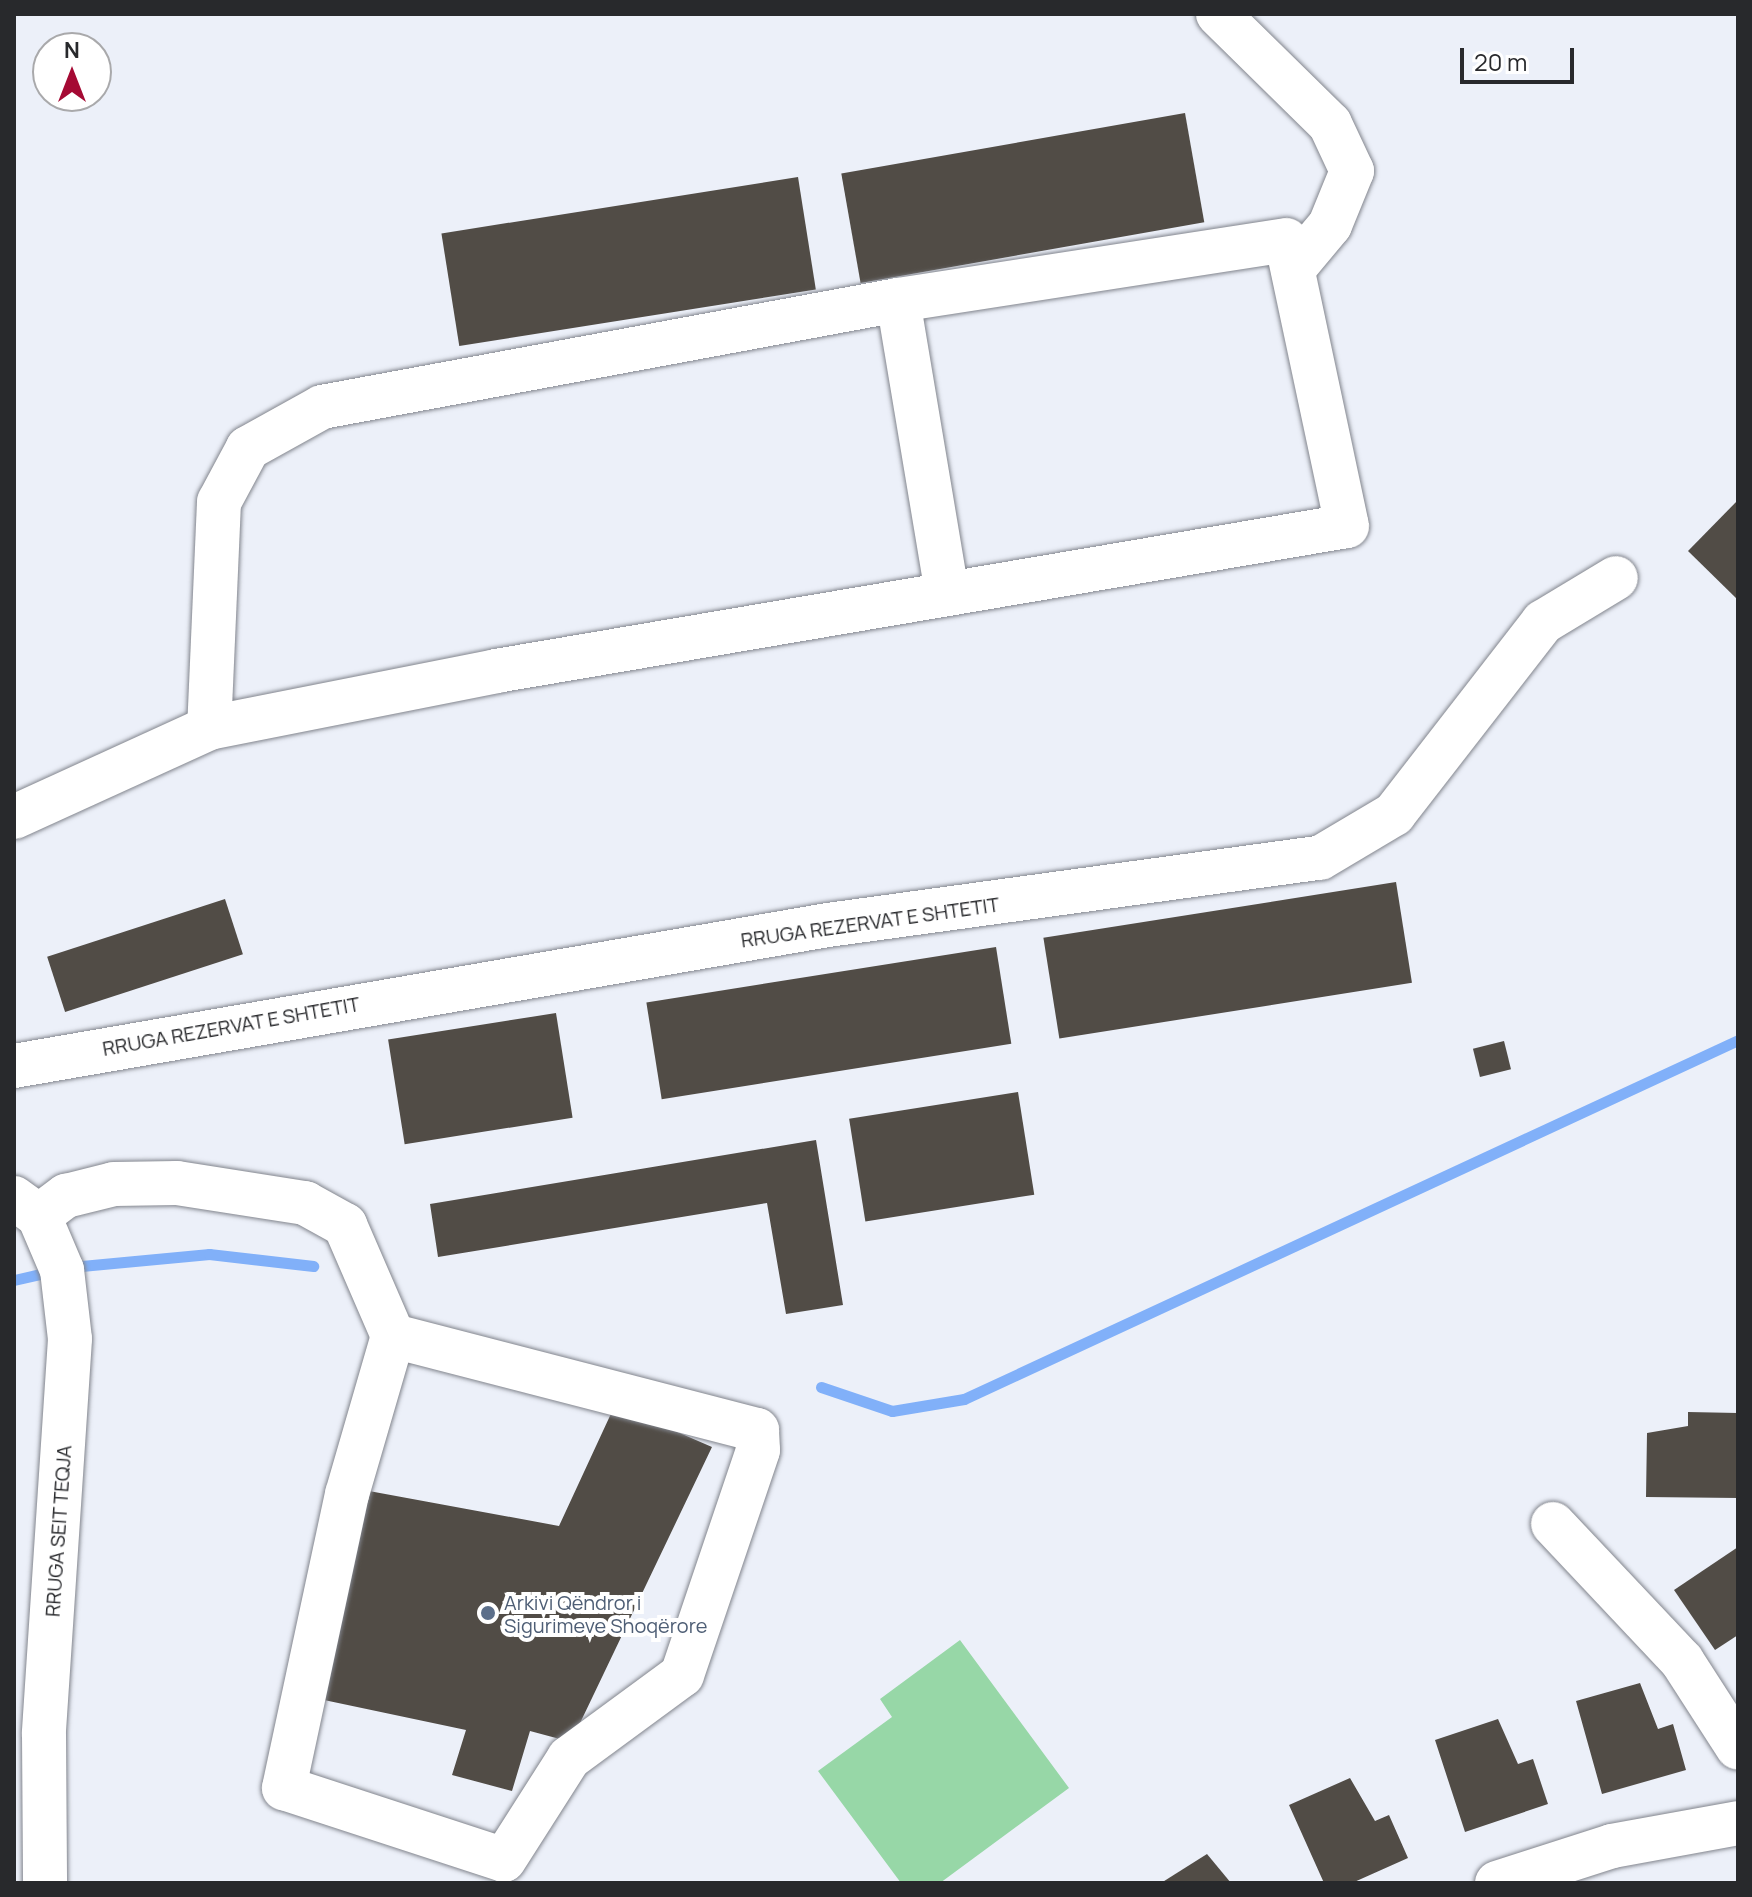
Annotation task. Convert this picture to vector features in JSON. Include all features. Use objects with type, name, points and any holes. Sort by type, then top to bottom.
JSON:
[{"type":"street","points":[[1218,14],[1330,124],[1352,171],[1330,225],[1294,268]]},
{"type":"street","points":[[14,817],[209,728],[947,593],[1347,526],[1286,240],[898,300],[322,407],[248,448],[219,502],[209,728]]},
{"type":"street","points":[[898,300],[947,593]]},
{"type":"street","name":"RRUGA REZERVAT E SHTETIT","points":[[14,1066],[828,925],[1320,858],[1394,814],[1543,622],[1616,578]]},
{"type":"street","points":[[32,1214],[66,1196],[114,1184],[238,1187],[305,1203],[345,1225],[393,1336],[347,1494],[284,1788],[504,1860],[569,1758],[682,1675],[758,1450],[757,1430],[393,1336]]},
{"type":"street","name":"RRUGA SEIT TEQJA","points":[[32,1214],[62,1270],[70,1339],[44,1734],[45,1883]]},
{"type":"street","points":[[1553,1524],[1682,1661],[1738,1748]]},
{"type":"street","points":[[1497,1883],[1584,1870],[1738,1823]]},
{"type":"green space","points":[[960,1640],[1069,1788],[940,1883],[901,1883],[818,1771],[892,1717],[880,1699]]},
{"type":"building","points":[[1185,113],[1204,222],[861,283],[841,174]]},
{"type":"building","points":[[798,177],[816,290],[459,346],[441,233]]},
{"type":"building","points":[[1738,500],[1738,600],[1688,551]]},
{"type":"building","points":[[1396,882],[1412,983],[1059,1039],[1043,938]]},
{"type":"building","points":[[225,899],[243,954],[65,1012],[47,957]]},
{"type":"building","points":[[996,947],[1011,1044],[662,1099],[646,1002]]},
{"type":"building","points":[[556,1013],[573,1118],[405,1144],[388,1040]]},
{"type":"building","points":[[1504,1041],[1511,1069],[1480,1077],[1473,1049]]},
{"type":"building","points":[[1018,1092],[1034,1195],[865,1221],[849,1119]]},
{"type":"building","points":[[816,1140],[843,1305],[786,1314],[767,1203],[438,1257],[430,1204]]},
{"type":"building","name":"Arkivi Qëndror i Sigurimeve Shoqërore","points":[[615,1405],[712,1447],[571,1742],[530,1731],[512,1791],[452,1775],[466,1730],[324,1700],[369,1491],[559,1526]]},
{"type":"building","points":[[1688,1412],[1738,1413],[1738,1498],[1646,1497],[1647,1433],[1688,1426]]},
{"type":"building","points":[[1738,1547],[1738,1635],[1715,1650],[1674,1590]]},
{"type":"building","points":[[1640,1683],[1658,1729],[1673,1724],[1686,1770],[1602,1794],[1576,1701]]},
{"type":"building","points":[[1498,1719],[1518,1764],[1533,1759],[1548,1804],[1465,1832],[1435,1740]]},
{"type":"building","points":[[1350,1778],[1375,1821],[1389,1815],[1408,1858],[1352,1883],[1324,1883],[1289,1805]]},
{"type":"building","points":[[1207,1854],[1231,1883],[1161,1883]]},
{"type":"waterway","points":[[821,1387],[892,1411],[964,1399],[1738,1040]]},
{"type":"waterway","points":[[71,1267],[209,1254],[313,1266]]},
{"type":"waterway","points":[[14,1280],[54,1271]]},
{"type":"place","name":"Arkivi Qëndror i Sigurimeve Shoqërore","points":[[488,1613]]}]
